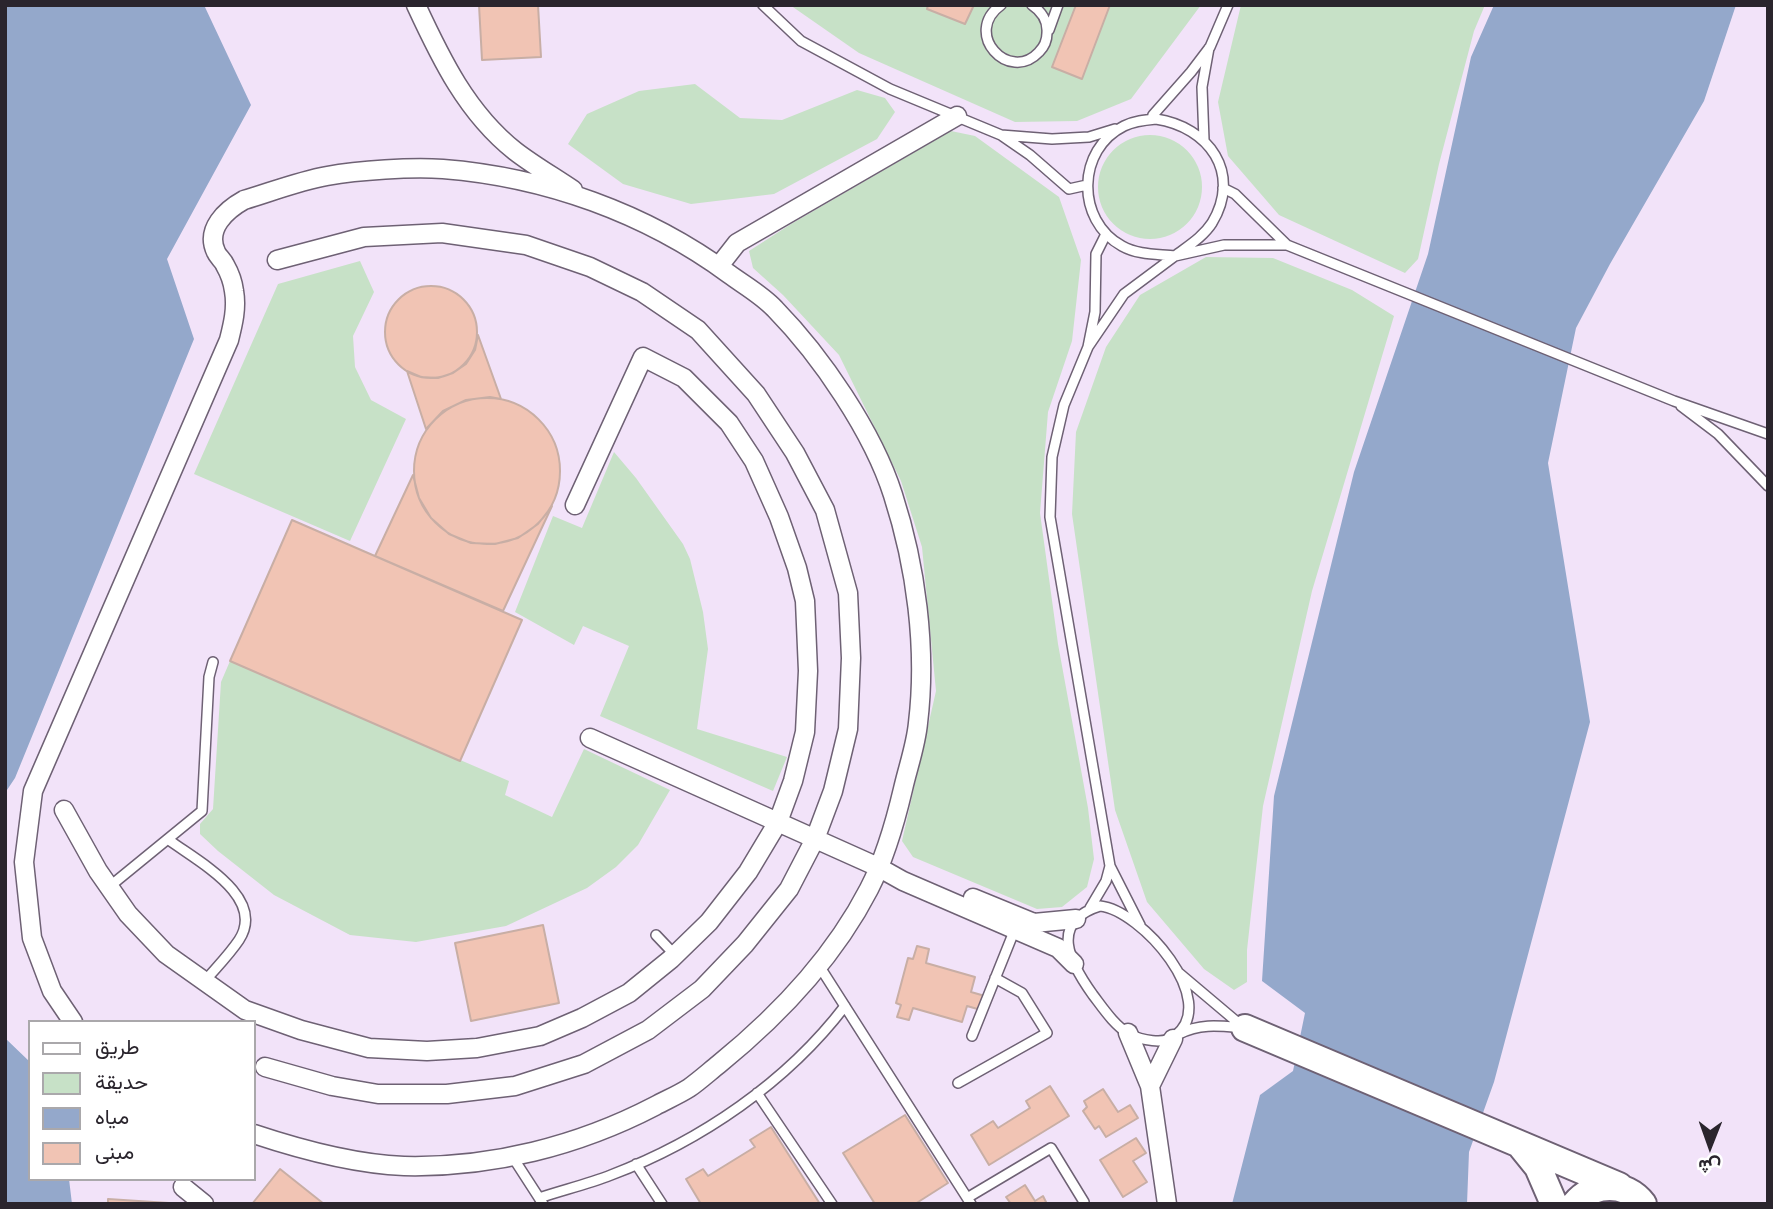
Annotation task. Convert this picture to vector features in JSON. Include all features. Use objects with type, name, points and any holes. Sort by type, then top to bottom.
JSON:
[{"type":"street","points":[[416,5],[440,56],[461,92],[486,124],[515,150],[587,200]]},
{"type":"street","points":[[719,266],[737,243],[957,116]]},
{"type":"street","points":[[73,1020],[52,991],[32,938],[24,862],[33,791],[229,340],[235,310],[234,289],[226,265],[216,252],[212,237],[217,223],[232,207],[244,200],[328,176],[407,169],[443,169],[509,179],[569,193],[641,219],[697,250],[772,305],[819,361],[862,425],[892,491],[899,515],[908,551],[922,662],[918,726],[888,843],[869,890],[833,945],[793,995],[746,1042],[690,1087],[623,1122],[553,1148],[475,1163],[403,1166],[345,1159],[256,1135]]},
{"type":"street","points":[[265,1067],[332,1086],[379,1094],[447,1094],[515,1086],[584,1064],[648,1030],[702,989],[745,944],[789,889],[815,839],[833,791],[848,729],[851,658],[848,593],[825,510],[795,453],[756,394],[698,330],[642,292],[590,267],[526,245],[442,233],[364,237],[277,260]]},
{"type":"street","points":[[64,810],[128,914],[166,954],[245,1010],[301,1030],[369,1048],[428,1051],[477,1048],[540,1036],[629,993],[675,955],[709,922],[748,873],[778,822],[793,781],[805,732],[808,671],[806,601],[779,517],[754,461],[729,423],[684,378],[643,357],[575,505]]},
{"type":"street","points":[[590,738],[878,867],[903,881],[1058,948],[1074,964]]},
{"type":"street","points":[[878,867],[904,869],[1034,923],[1083,914]]},
{"type":"street","points":[[1245,1028],[1633,1192],[1645,1203]]},
{"type":"street","points":[[1128,1033],[1150,1086],[1167,1204]]},
{"type":"street","points":[[1150,1086],[1163,1055],[1175,1037]]},
{"type":"street","points":[[256,1142],[277,1142]]},
{"type":"street","points":[[1520,1144],[1538,1167],[1554,1204]]},
{"type":"street","points":[[1575,1204],[1589,1191],[1619,1186]]},
{"type":"street","points":[[184,1187],[204,1204]]},
{"type":"lane","points":[[763,5],[801,41],[890,89],[1001,135],[1069,189],[1087,185]]},
{"type":"lane","points":[[1001,5],[991,14],[986,34],[995,53],[1014,62],[1033,57],[1045,42],[1058,5]]},
{"type":"lane","points":[[1032,5],[1042,14],[1047,33]]},
{"type":"lane","points":[[1204,139],[1202,88],[1210,47],[1228,5]]},
{"type":"lane","points":[[1156,119],[1153,115],[1210,47]]},
{"type":"lane","points":[[1001,135],[1052,139],[1089,138],[1139,121],[1174,121],[1190,128],[1204,139],[1221,170],[1223,188],[1220,207],[1211,225],[1197,239],[1124,293],[1088,347]]},
{"type":"lane","points":[[1123,126],[1108,137],[1097,151],[1089,167],[1087,185],[1089,203],[1095,219],[1106,234],[1122,246],[1140,253],[1175,256],[1224,245],[1287,245]]},
{"type":"lane","points":[[1223,188],[1235,194],[1287,245],[1674,401],[1768,434]]},
{"type":"lane","points":[[1106,234],[1097,254],[1095,312],[1088,347],[1064,405],[1052,457],[1050,517],[1110,866],[1140,925]]},
{"type":"lane","points":[[1674,401],[1718,434],[1768,486]]},
{"type":"lane","points":[[109,887],[202,811],[208,677],[213,663]]},
{"type":"lane","points":[[169,840],[227,883],[244,906],[245,923],[240,939],[204,982]]},
{"type":"lane","points":[[1110,866],[1106,881],[1068,941],[1074,964],[1105,1011],[1128,1033],[1141,1039],[1158,1041],[1175,1037],[1192,1028],[1211,1025],[1245,1028]]},
{"type":"lane","points":[[1083,914],[1100,906],[1113,907],[1140,925],[1171,959],[1189,1008],[1183,1028],[1175,1037]]},
{"type":"lane","points":[[972,1035],[1015,929]]},
{"type":"lane","points":[[656,935],[675,955]]},
{"type":"lane","points":[[818,964],[969,1201],[1051,1148],[1084,1202]]},
{"type":"lane","points":[[1177,971],[1245,1028]]},
{"type":"lane","points":[[958,1083],[1047,1033],[1023,993],[995,978]]},
{"type":"lane","points":[[513,1156],[541,1201],[612,1175],[689,1139],[757,1093],[822,1036],[845,1006]]},
{"type":"lane","points":[[757,1093],[832,1204]]},
{"type":"lane","points":[[636,1164],[662,1204]]},
{"type":"green space","points":[[790,5],[1201,5],[1131,99],[1077,121],[1015,122],[859,53]]},
{"type":"green space","points":[[1241,5],[1485,5],[1474,31],[1439,164],[1418,259],[1405,273],[1279,215],[1228,156],[1218,102]]},
{"type":"green space","points":[[695,84],[740,118],[782,120],[857,90],[885,98],[895,112],[877,139],[774,194],[691,204],[623,184],[568,144],[587,114],[639,91]]},
{"type":"green space","points":[[951,131],[975,136],[1059,197],[1081,260],[1072,341],[1048,412],[1040,513],[1058,644],[1088,808],[1094,859],[1087,887],[1062,907],[1037,909],[913,857],[902,841],[936,691],[922,547],[901,481],[839,355],[783,295],[753,268],[749,251]]},
{"type":"green space","points":[[1150,135],[1170,139],[1187,150],[1198,167],[1202,187],[1198,207],[1187,224],[1170,235],[1150,239],[1130,235],[1113,224],[1102,207],[1098,187],[1102,167],[1113,150],[1130,139]]},
{"type":"green space","points":[[1206,257],[1273,258],[1352,290],[1394,316],[1312,591],[1263,806],[1247,950],[1247,982],[1234,990],[1204,969],[1147,902],[1115,810],[1072,514],[1076,432],[1106,347],[1140,295]]},
{"type":"green space","points":[[360,261],[374,292],[353,336],[355,367],[371,400],[406,419],[350,541],[194,474],[278,284]]},
{"type":"green space","points":[[614,452],[683,544],[690,559],[703,612],[708,649],[697,729],[787,757],[773,791],[600,716],[629,646],[583,626],[574,645],[515,612],[553,516],[582,528]]},
{"type":"green space","points":[[230,661],[509,781],[505,795],[552,817],[584,749],[670,790],[638,845],[616,867],[587,888],[506,926],[416,942],[350,935],[274,895],[200,834],[200,824],[213,809],[221,682]]},
{"type":"water","points":[[5,5],[204,5],[251,105],[167,259],[194,339],[15,778],[5,793]]},
{"type":"water","points":[[1494,5],[1736,5],[1704,101],[1576,328],[1548,463],[1590,722],[1494,1082],[1469,1152],[1467,1204],[1232,1204],[1260,1095],[1293,1071],[1305,1013],[1262,981],[1274,796],[1354,472],[1428,254],[1471,57]]},
{"type":"water","points":[[5,1038],[28,1060],[28,1181],[69,1181],[72,1204],[5,1204]]},
{"type":"building","points":[[479,5],[538,5],[541,57],[482,60]]},
{"type":"building","points":[[928,5],[974,5],[965,24],[927,9]]},
{"type":"building","points":[[1076,5],[1110,5],[1082,79],[1052,67]]},
{"type":"building","points":[[431,286],[449,289],[464,299],[474,314],[477,332],[474,350],[464,365],[449,375],[431,378],[413,375],[398,365],[388,350],[385,332],[388,314],[398,299],[413,289]]},
{"type":"building","points":[[478,335],[501,399],[490,397],[466,400],[443,411],[426,429],[407,371],[421,377],[438,378],[453,373],[466,364],[475,350]]},
{"type":"building","points":[[487,398],[515,403],[539,419],[555,443],[560,471],[555,499],[539,523],[515,539],[487,544],[459,539],[435,523],[419,499],[414,471],[419,443],[435,419],[459,403]]},
{"type":"building","points":[[413,475],[419,498],[431,518],[449,534],[471,543],[495,544],[518,538],[538,524],[552,506],[503,611],[375,556]]},
{"type":"building","points":[[292,520],[522,620],[460,761],[230,661]]},
{"type":"building","points":[[543,925],[559,1003],[471,1021],[455,943]]},
{"type":"building","points":[[917,946],[929,949],[926,963],[975,977],[971,992],[985,996],[981,1010],[967,1006],[962,1022],[913,1008],[909,1020],[897,1017],[901,1005],[896,1003],[908,958],[913,959]]},
{"type":"building","points":[[1050,1086],[1069,1116],[989,1165],[971,1135],[993,1121],[998,1128],[1030,1108],[1026,1101]]},
{"type":"building","points":[[1103,1089],[1118,1112],[1130,1105],[1138,1118],[1106,1137],[1099,1126],[1095,1129],[1083,1111],[1087,1107],[1084,1101]]},
{"type":"building","points":[[905,1115],[948,1183],[915,1204],[875,1204],[843,1153]]},
{"type":"building","points":[[771,1127],[820,1204],[701,1204],[686,1179],[703,1169],[708,1176],[755,1147],[750,1140]]},
{"type":"building","points":[[1136,1138],[1146,1153],[1133,1161],[1147,1182],[1123,1197],[1100,1160]]},
{"type":"building","points":[[280,1169],[324,1204],[252,1204]]},
{"type":"building","points":[[1025,1185],[1035,1201],[1043,1196],[1047,1204],[1011,1204],[1006,1197]]},
{"type":"building","points":[[108,1199],[169,1203],[169,1204],[108,1204]]}]
